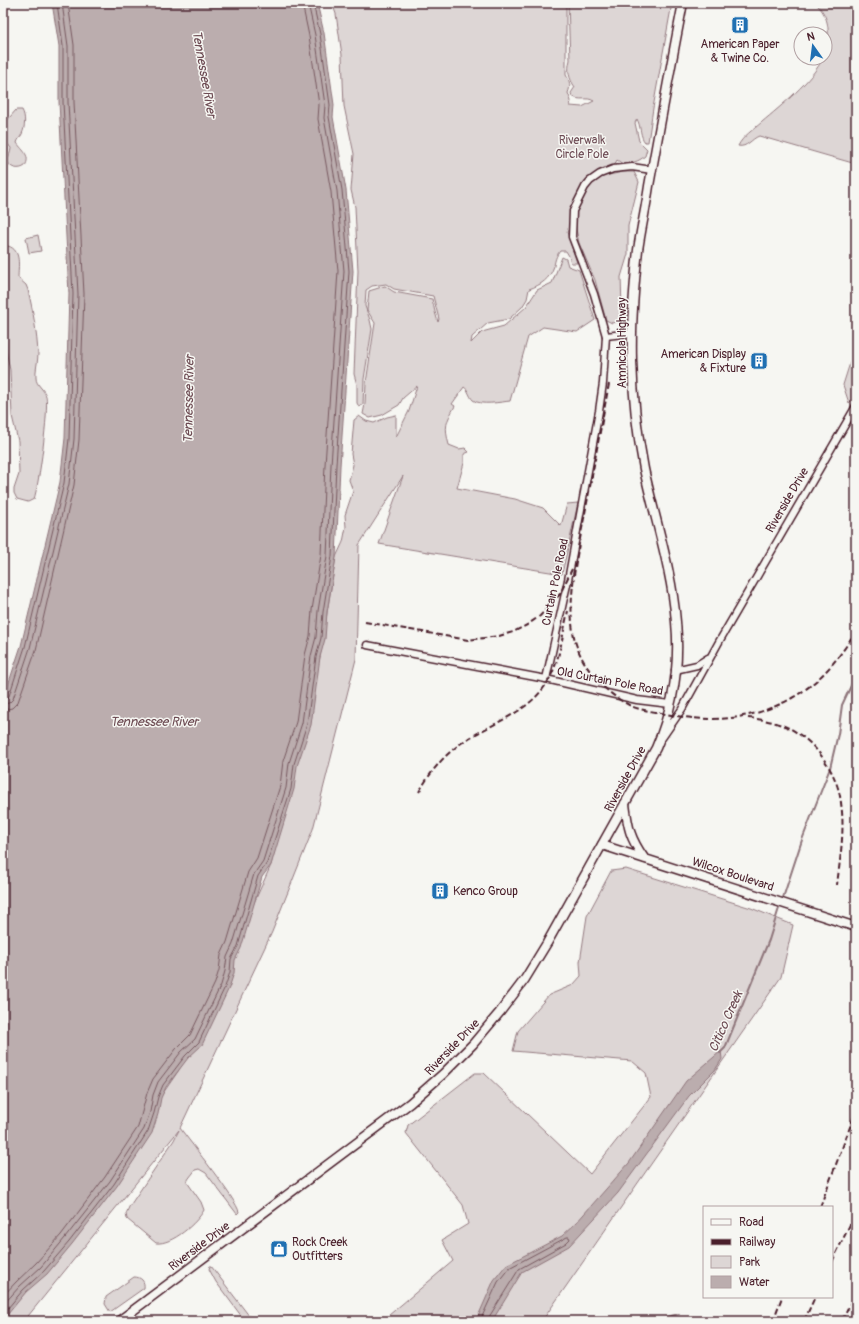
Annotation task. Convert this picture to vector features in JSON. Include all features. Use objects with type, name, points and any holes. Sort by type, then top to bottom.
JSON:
[{"type":"main road","name":"Amnicola Highway","points":[[674,683],[677,645],[675,609],[644,468],[638,432],[634,397],[632,333],[638,248],[683,3]]},
{"type":"main road","name":"Riverside Drive","points":[[119,1321],[427,1089],[458,1059],[496,1018],[525,979],[547,943],[656,748],[664,726],[674,683]]},
{"type":"main road","points":[[625,804],[629,832],[635,845],[644,858]]},
{"type":"main road","name":"Wilcox Boulevard","points":[[602,845],[856,927]]},
{"type":"street","name":"Curtain Pole Road","points":[[546,679],[568,580],[599,411],[603,383],[606,336],[594,294],[572,237],[573,211],[585,187],[590,181],[600,174],[613,169],[632,167],[652,170]]},
{"type":"street","points":[[606,336],[632,333]]},
{"type":"street","name":"Riverside Drive","points":[[656,748],[682,709],[711,656],[856,406]]},
{"type":"street","points":[[367,644],[546,679]]},
{"type":"street","points":[[675,670],[697,665],[711,656]]},
{"type":"street","name":"Old Curtain Pole Road","points":[[546,679],[637,700],[670,704]]},
{"type":"green space","name":"Riverwalk Circle Pole","points":[[332,3],[566,3],[566,75],[570,84],[568,93],[571,101],[570,106],[582,107],[594,101],[575,98],[571,93],[575,87],[571,81],[569,71],[568,3],[672,3],[648,142],[643,140],[637,119],[635,123],[639,141],[647,149],[645,156],[637,161],[626,164],[623,164],[617,160],[609,175],[623,172],[634,172],[639,182],[628,226],[628,254],[621,277],[622,309],[619,321],[612,323],[606,320],[595,280],[579,243],[576,229],[576,219],[567,232],[577,263],[571,263],[566,251],[560,251],[550,275],[537,286],[529,289],[527,299],[522,307],[509,319],[488,323],[472,337],[471,343],[482,332],[504,326],[526,307],[537,290],[552,283],[562,257],[566,259],[568,266],[579,270],[595,320],[577,332],[543,327],[528,337],[510,401],[491,403],[476,402],[464,387],[452,404],[455,406],[446,429],[449,445],[459,449],[465,448],[469,452],[464,454],[464,463],[457,488],[515,499],[543,508],[561,526],[567,504],[578,503],[562,574],[379,544],[403,476],[359,545],[356,659],[313,829],[272,932],[180,1128],[222,1184],[239,1212],[237,1214],[206,1173],[199,1169],[195,1170],[187,1182],[201,1202],[204,1210],[190,1227],[176,1237],[169,1241],[156,1243],[127,1219],[126,1214],[129,1207],[174,1140],[179,1130],[24,1321],[3,1321],[3,1314],[26,1292],[179,1070],[271,865],[320,657],[336,557],[343,542],[346,527],[345,515],[353,491],[349,480],[353,465],[351,454],[354,420],[359,416],[366,421],[374,423],[396,415],[396,437],[409,411],[417,386],[403,398],[399,405],[382,415],[370,418],[363,414],[375,323],[367,310],[369,291],[385,286],[394,292],[432,299],[438,322],[439,319],[433,296],[394,289],[386,284],[372,286],[366,290],[365,306],[372,329],[364,379],[363,404],[359,407],[357,403],[357,385],[354,374],[358,271],[355,207],[351,190],[354,154],[344,106],[342,55],[336,14]]},
{"type":"green space","points":[[815,3],[856,3],[856,164],[759,136],[744,146],[738,146],[748,133],[796,93],[819,66],[833,66],[833,26],[828,26],[823,12]]},
{"type":"green space","points":[[16,110],[22,110],[25,122],[22,134],[17,143],[27,156],[25,166],[18,168],[11,166],[8,162],[11,148],[3,138],[3,125]]},
{"type":"green space","points":[[38,235],[41,251],[29,253],[26,238]]},
{"type":"green space","points":[[8,246],[15,251],[17,255],[19,264],[18,278],[26,285],[28,290],[38,354],[36,380],[44,391],[47,404],[43,448],[36,491],[34,499],[28,502],[17,499],[14,493],[19,474],[18,441],[12,416],[10,370],[3,318],[3,287],[5,285],[3,279],[3,247]]},
{"type":"green space","points":[[856,344],[856,396],[849,403],[843,385]]},
{"type":"green space","points":[[626,869],[751,908],[793,925],[781,977],[542,1321],[382,1321],[453,1261],[442,1240],[468,1224],[463,1205],[406,1133],[408,1125],[475,1073],[484,1073],[590,1174],[651,1097],[646,1073],[632,1061],[513,1051],[518,1031],[549,995],[573,985],[581,976],[580,962],[587,916],[611,871]]},
{"type":"green space","points":[[210,1266],[253,1321],[245,1321],[216,1282],[209,1269]]},
{"type":"green space","points":[[134,1277],[142,1280],[144,1283],[144,1288],[110,1312],[105,1304],[106,1297]]},
{"type":"water","name":"Tennessee River","points":[[52,3],[317,3],[324,33],[334,105],[333,117],[346,190],[353,271],[340,466],[336,557],[327,612],[325,639],[320,657],[311,725],[297,766],[294,789],[271,865],[262,877],[241,948],[235,960],[234,973],[229,988],[202,1045],[188,1058],[166,1087],[161,1098],[152,1133],[117,1186],[72,1244],[47,1274],[26,1292],[3,1320],[3,700],[21,646],[60,482],[65,438],[69,294],[59,102],[59,46]]},
{"type":"water","points":[[721,1051],[722,1059],[715,1070],[689,1096],[618,1193],[569,1246],[522,1272],[492,1321],[476,1321],[494,1280],[506,1265],[562,1236],[576,1223],[629,1163],[686,1081]]},
{"type":"waterway","name":"Citico Creek","points":[[782,901],[802,840],[830,768],[838,734],[842,705],[856,675]]},
{"type":"waterway","name":"Citico Creek","points":[[720,1053],[725,1048],[769,940],[780,905]]},
{"type":"waterway","points":[[663,1321],[667,1317],[679,1314]]},
{"type":"railway","points":[[609,384],[577,558],[572,595],[573,629],[576,644],[584,662],[596,679],[604,687],[620,700],[633,707],[644,710],[695,718],[712,719],[744,716],[776,706],[802,692],[820,677],[836,659],[856,630]]},
{"type":"railway","points":[[365,622],[468,640],[499,636],[513,632],[540,616],[560,594],[572,569]]},
{"type":"railway","points":[[419,792],[437,766],[448,754],[471,737],[505,719],[527,705],[545,686],[554,669],[568,611]]},
{"type":"railway","points":[[748,718],[779,724],[799,734],[817,750],[830,770],[839,792],[842,813],[842,844],[837,885]]},
{"type":"railway","points":[[820,1206],[856,1111]]},
{"type":"railway","points":[[833,1260],[856,1212]]},
{"type":"railway","points":[[842,1321],[856,1292]]},
{"type":"railway","points":[[773,1321],[782,1298]]},
{"type":"railway","points":[[804,1321],[815,1298]]},
{"type":"place","name":"American Paper & Twine Co.","points":[[740,25]]},
{"type":"place","name":"American Display & Fixture","points":[[759,361]]},
{"type":"place","name":"Kenco Group","points":[[440,891]]},
{"type":"place","name":"Rock Creek Outfitters","points":[[279,1249]]}]
